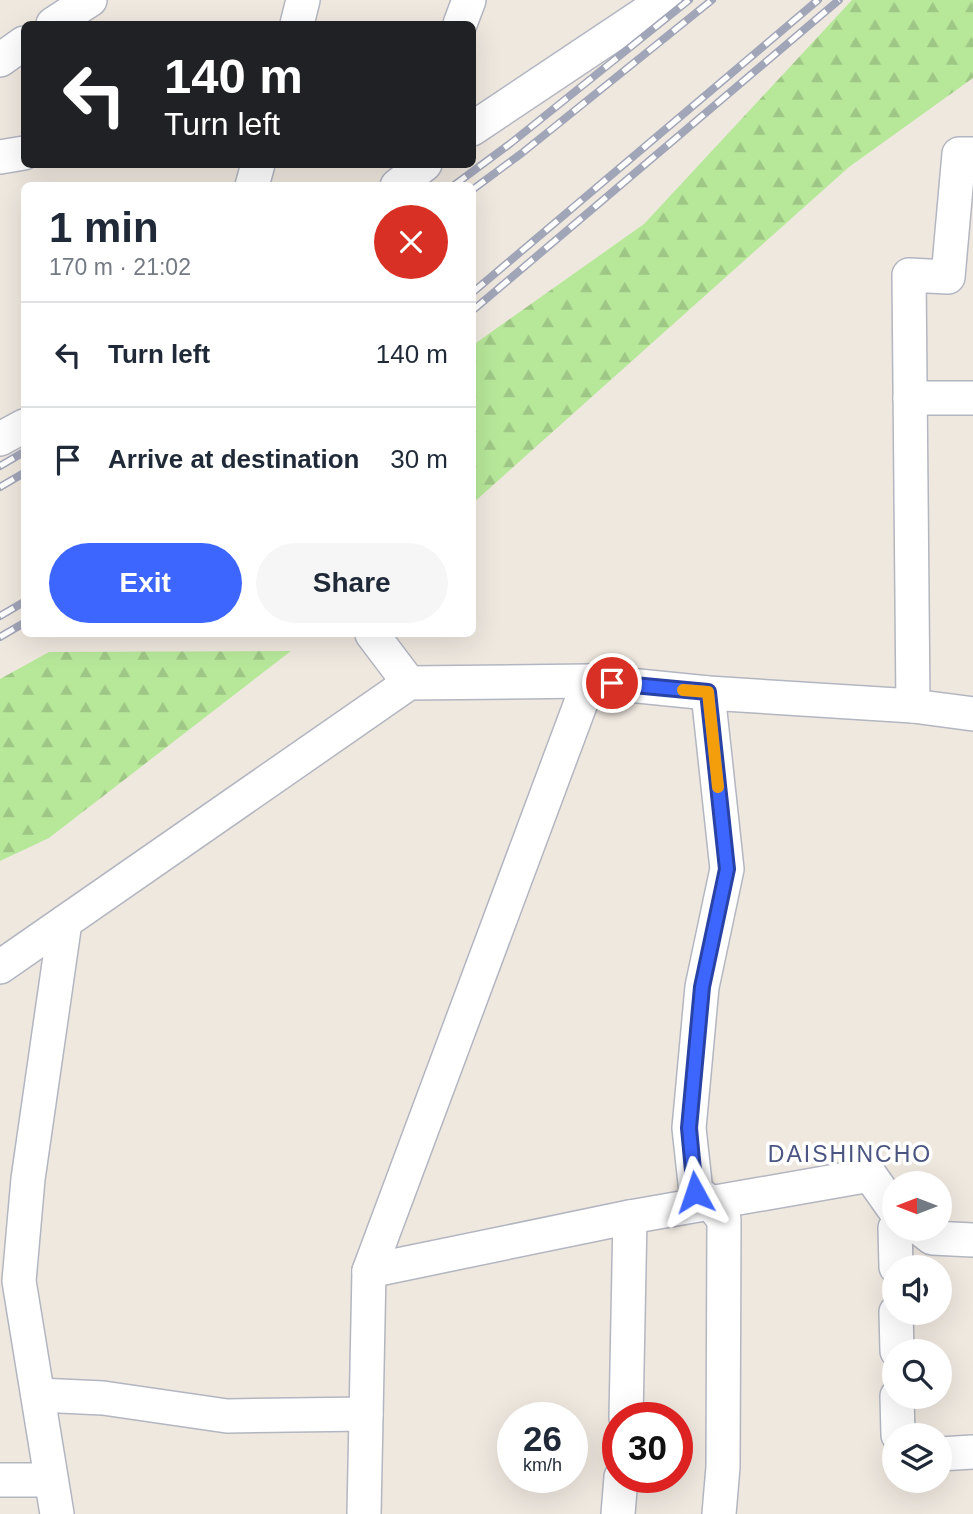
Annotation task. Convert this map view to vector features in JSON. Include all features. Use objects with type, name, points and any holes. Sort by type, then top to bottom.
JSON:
[{"type":"street","points":[[58,21],[90,0]]},
{"type":"street","points":[[297,21],[303,0]]},
{"type":"street","points":[[461,21],[469,0]]},
{"type":"street","points":[[476,124],[666,0]]},
{"type":"street","points":[[0,60],[21,45]]},
{"type":"street","points":[[0,156],[21,153]]},
{"type":"street","points":[[913,706],[909,275],[947,277],[959,154],[973,154]]},
{"type":"street","points":[[402,182],[420,168]]},
{"type":"street","points":[[910,398],[973,398]]},
{"type":"street","points":[[0,439],[21,428]]},
{"type":"street","points":[[374,637],[410,683]]},
{"type":"street","points":[[0,967],[410,683],[589,681],[913,706],[973,714]]},
{"type":"street","points":[[364,1514],[369,1271],[589,681]]},
{"type":"street","points":[[708,692],[727,869],[702,987],[689,1128],[695,1192],[710,1202],[724,1220],[723,1467],[719,1514]]},
{"type":"street","points":[[57,1514],[38,1395],[10,1281],[28,1179],[65,922]]},
{"type":"street","points":[[369,1271],[629,1217],[870,1175],[882,1192]]},
{"type":"street","points":[[626,1402],[629,1217]]},
{"type":"street","points":[[952,1239],[973,1240]]},
{"type":"street","points":[[38,1395],[103,1398],[227,1416],[366,1414]]},
{"type":"street","points":[[952,1453],[973,1452]]},
{"type":"street","points":[[0,1480],[51,1480]]},
{"type":"street","points":[[618,1514],[620,1493]]},
{"type":"green space","points":[[852,0],[973,0],[973,78],[849,167],[476,500],[476,343],[644,224]]},
{"type":"green space","points":[[291,651],[49,838],[0,861],[0,679],[49,652]]},
{"type":"railway","points":[[458,182],[689,0]]},
{"type":"railway","points":[[476,187],[712,0]]},
{"type":"railway","points":[[476,290],[818,0]]},
{"type":"railway","points":[[476,308],[839,0]]},
{"type":"railway","points":[[0,466],[21,454]]},
{"type":"railway","points":[[0,487],[21,475]]},
{"type":"railway","points":[[0,616],[21,604]]},
{"type":"railway","points":[[0,637],[21,625]]},
{"type":"slow traffic","points":[[683,690],[708,692],[718,787]]},
{"type":"district","name":"DAISHINCHO","points":[[850,1154]]},
{"type":"route","points":[[612,683],[708,692],[727,869],[702,987],[689,1128],[695,1192]]}]
